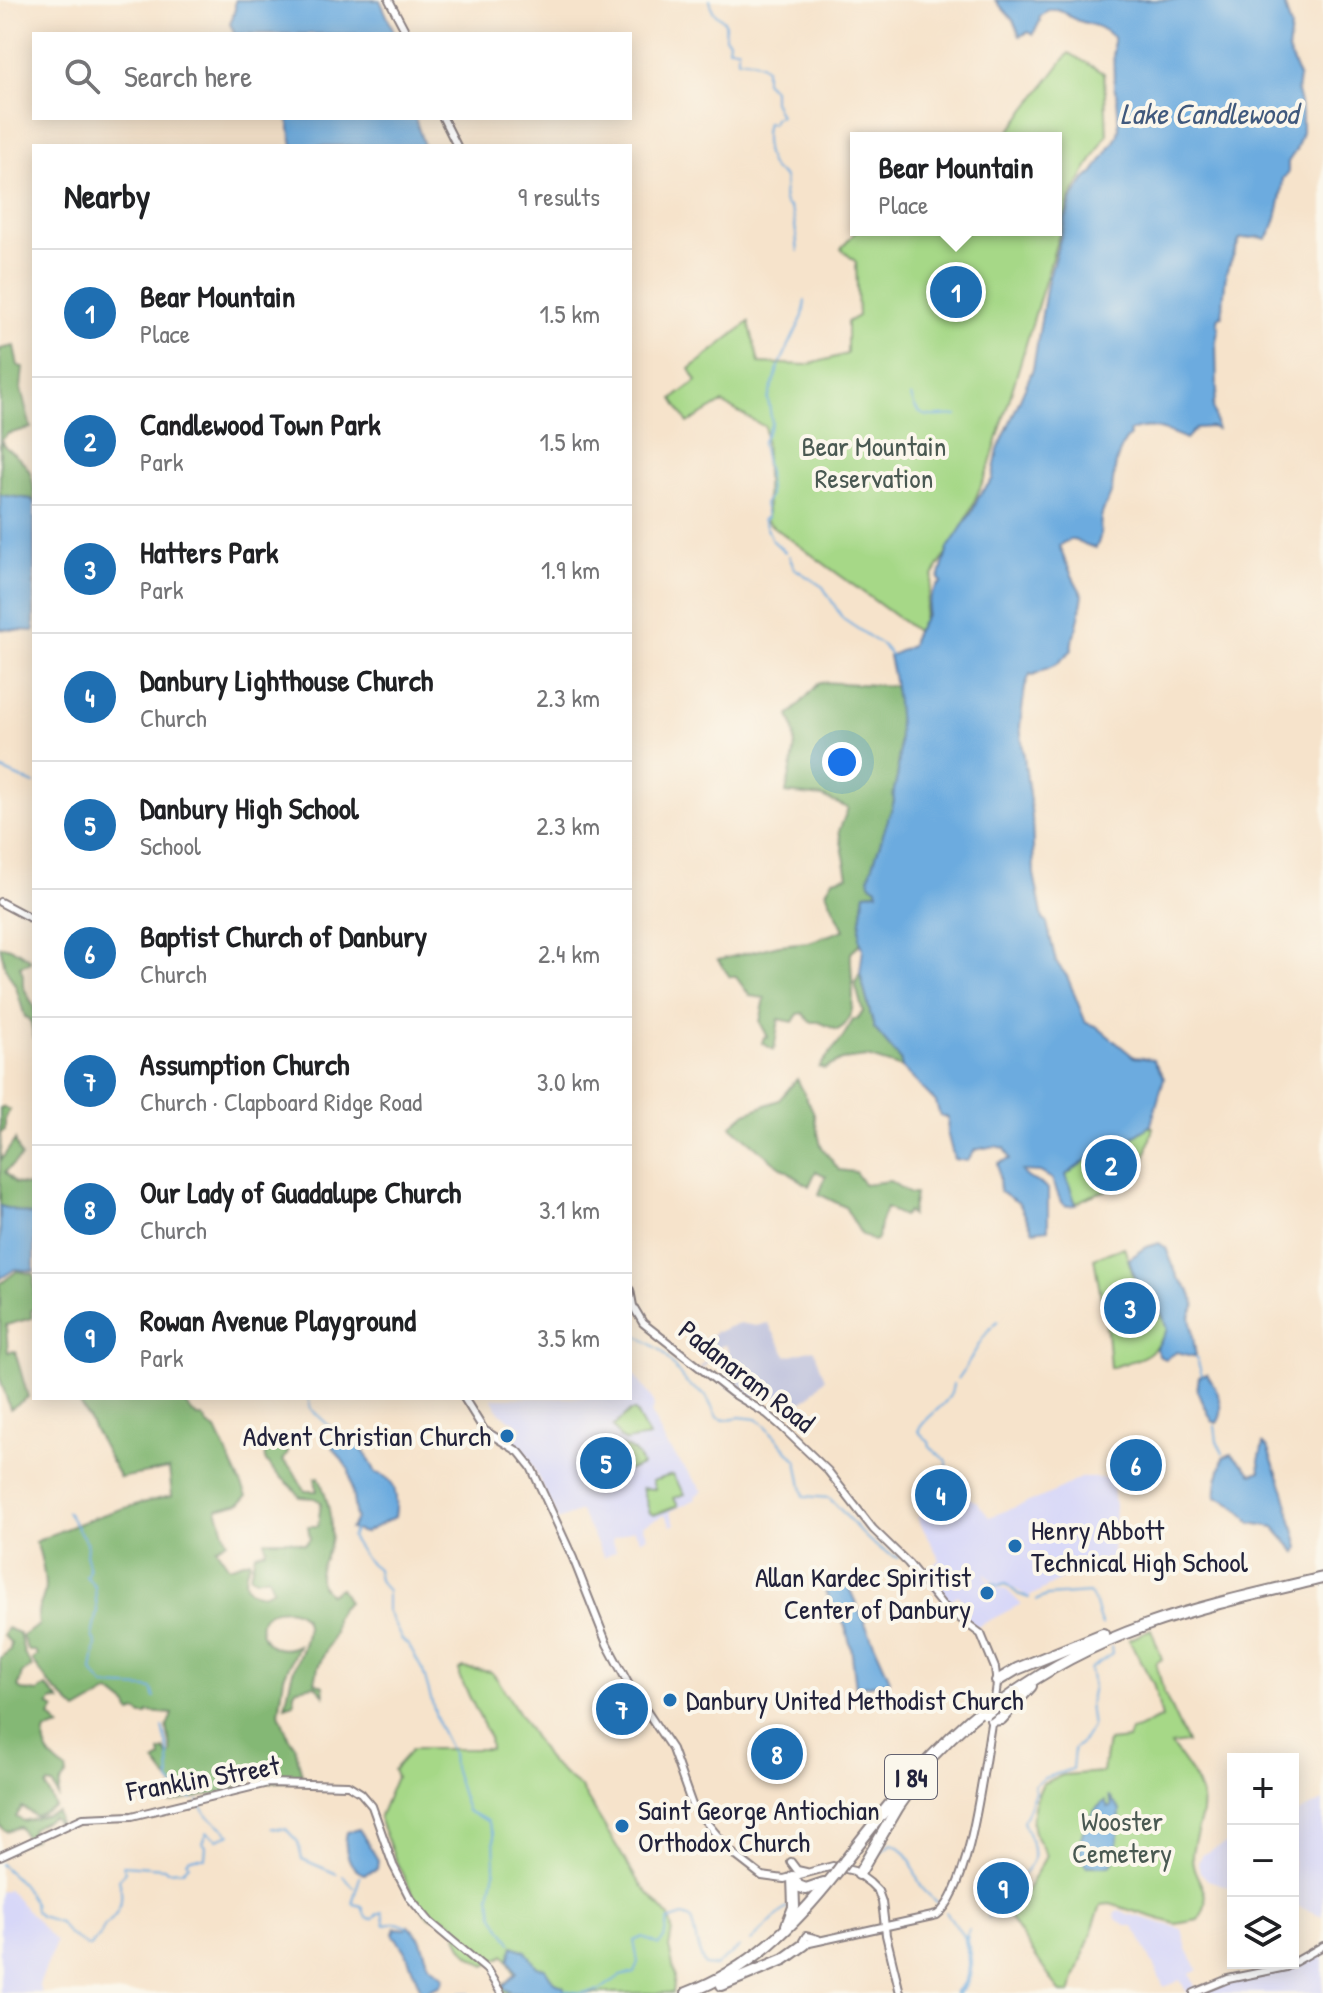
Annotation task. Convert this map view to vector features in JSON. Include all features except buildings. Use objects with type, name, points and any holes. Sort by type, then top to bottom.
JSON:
[{"type":"highway","name":"I 84","points":[[1126,1628],[1186,1604],[1323,1571]]},
{"type":"highway","name":"I 84","points":[[848,1862],[952,1743],[989,1713],[1004,1696],[1058,1657],[1126,1628],[1323,1578]]},
{"type":"highway","name":"I 84","points":[[1004,1696],[1108,1634]]},
{"type":"highway","points":[[995,1668],[1003,1672],[1017,1669],[1108,1634]]},
{"type":"highway","points":[[989,1713],[1001,1719],[1038,1680],[1082,1652]]},
{"type":"highway","points":[[997,1681],[1017,1669]]},
{"type":"highway","name":"I 84","points":[[687,1993],[741,1973],[796,1931],[923,1764],[989,1713]]},
{"type":"highway","points":[[859,1874],[895,1811],[920,1776]]},
{"type":"highway","points":[[793,1877],[800,1887],[810,1889],[839,1874]]},
{"type":"highway","points":[[755,1964],[790,1919],[795,1903],[793,1877]]},
{"type":"highway","points":[[755,1964],[784,1959],[805,1944]]},
{"type":"highway","points":[[705,1993],[741,1973]]},
{"type":"main road","points":[[389,0],[406,32]]},
{"type":"main road","points":[[444,120],[456,144]]},
{"type":"main road","points":[[0,902],[32,919]]},
{"type":"main road","name":"Padanaram Road","points":[[632,1301],[643,1323],[732,1393],[773,1419],[828,1471],[873,1529],[905,1560],[942,1605],[984,1638],[995,1668]]},
{"type":"main road","points":[[465,1400],[484,1430],[519,1452],[531,1467],[573,1558],[607,1644],[624,1679],[672,1749],[689,1800],[731,1852],[756,1873],[768,1878],[793,1877],[833,1866],[859,1874],[876,1888],[900,1993]]},
{"type":"main road","points":[[805,1944],[806,1936],[822,1939],[885,1926],[941,1913],[947,1906],[964,1868],[997,1681],[995,1668]]},
{"type":"main road","name":"Franklin Street","points":[[0,1856],[83,1818],[132,1816],[268,1783],[348,1785],[361,1793],[372,1806],[393,1865],[410,1898],[435,1927],[487,1970],[500,1991]]},
{"type":"main road","points":[[791,1862],[800,1871],[810,1872]]},
{"type":"main road","points":[[1194,1993],[1228,1979],[1279,1970],[1323,1946]]},
{"type":"shaded area","points":[[739,1323],[756,1326],[768,1323],[787,1356],[814,1349],[825,1379],[810,1396],[792,1408],[764,1387],[751,1403],[719,1381],[734,1369],[726,1345],[721,1346],[702,1369],[700,1367],[713,1351],[704,1340],[715,1330],[717,1332]]},
{"type":"shaded area","points":[[632,1372],[651,1397],[654,1407],[651,1413],[667,1446],[703,1491],[695,1496],[696,1499],[670,1512],[675,1524],[671,1526],[665,1515],[643,1525],[648,1537],[640,1540],[634,1529],[612,1539],[616,1551],[604,1557],[580,1511],[558,1520],[529,1458],[510,1441],[523,1428],[499,1412],[492,1400],[632,1400]]},
{"type":"shaded area","points":[[1080,1478],[1112,1478],[1115,1506],[1112,1558],[1071,1574],[1029,1597],[1006,1584],[998,1586],[984,1573],[992,1586],[1007,1590],[1021,1604],[977,1627],[963,1617],[971,1609],[958,1595],[946,1604],[920,1573],[940,1560],[917,1517],[963,1495],[977,1502],[989,1517],[1050,1494]]},
{"type":"shaded area","points":[[1323,1801],[1323,1916],[1299,1907],[1299,1812]]},
{"type":"shaded area","points":[[1227,1843],[1227,1886],[1208,1880],[1200,1872],[1198,1863],[1201,1855]]},
{"type":"shaded area","points":[[8,1889],[56,1942],[39,1985],[42,1993],[0,1993],[0,1892]]},
{"type":"shaded area","points":[[1118,1911],[1182,1929],[1187,1949],[1198,1970],[1190,1974],[1196,1990],[1187,1993],[1180,1980],[1164,1987],[1138,1934],[1132,1926],[1126,1926],[1116,1919],[1114,1914]]},
{"type":"shaded area","points":[[1319,1951],[1323,1958],[1323,1993],[1201,1993],[1229,1982],[1299,1969],[1299,1962]]},
{"type":"green space","name":"Bear Mountain Reservation","points":[[1069,53],[1104,73],[1107,134],[1069,201],[1062,224],[1062,132],[1009,132]]},
{"type":"green space","name":"Bear Mountain Reservation","points":[[852,236],[1058,236],[989,467],[967,518],[933,576],[922,622],[916,631],[767,522],[765,427],[722,403],[688,423],[673,399],[697,381],[690,369],[749,322],[759,363],[807,365],[847,354],[847,322],[858,316],[856,262],[841,249]]},
{"type":"green space","points":[[14,346],[18,366],[23,367],[21,389],[31,428],[7,434],[2,440],[3,445],[19,458],[31,475],[32,500],[0,495],[0,349]]},
{"type":"green space","points":[[820,682],[895,686],[899,728],[898,774],[894,801],[870,883],[878,892],[865,893],[861,943],[851,953],[853,996],[850,1016],[837,1030],[819,1022],[810,1022],[803,1013],[798,1014],[793,1022],[779,1019],[774,1050],[762,1043],[764,1037],[768,1037],[760,1022],[765,998],[750,996],[718,960],[779,945],[809,942],[844,930],[826,892],[833,879],[848,876],[839,831],[848,808],[823,797],[786,793],[795,744],[789,716]]},
{"type":"green space","points":[[0,946],[31,960],[20,966],[23,986],[32,1003],[32,1029],[30,1019],[25,1017],[16,987],[5,967]]},
{"type":"green space","points":[[860,973],[874,1028],[900,1059],[902,1068],[867,1057],[842,1060],[824,1069],[819,1067],[853,1020],[863,1012],[855,983]]},
{"type":"green space","points":[[797,1079],[813,1111],[821,1146],[839,1170],[855,1172],[864,1184],[890,1181],[915,1194],[911,1216],[908,1212],[903,1216],[886,1208],[878,1239],[873,1241],[861,1234],[845,1207],[819,1194],[826,1176],[816,1171],[809,1186],[731,1126],[746,1113],[779,1100]]},
{"type":"green space","points":[[2,1107],[10,1110],[5,1118],[5,1130],[0,1133]]},
{"type":"green space","points":[[1148,1127],[1153,1127],[1141,1174],[1126,1183],[1075,1202],[1065,1175],[1092,1156],[1128,1141]]},
{"type":"green space","points":[[0,1133],[1,1160],[15,1140],[21,1157],[5,1172],[15,1183],[32,1187],[32,1215],[0,1206]]},
{"type":"green space","points":[[1124,1247],[1135,1281],[1153,1307],[1162,1314],[1167,1330],[1150,1353],[1110,1368],[1094,1258]]},
{"type":"green space","points":[[17,1271],[32,1274],[32,1318],[6,1325],[8,1352],[15,1351],[28,1397],[10,1409],[0,1378],[0,1284]]},
{"type":"green space","points":[[78,1400],[181,1400],[197,1417],[203,1417],[216,1430],[247,1496],[240,1503],[217,1509],[227,1541],[216,1548],[229,1567],[249,1560],[246,1584],[259,1594],[273,1589],[268,1576],[256,1579],[250,1576],[255,1553],[266,1550],[265,1540],[305,1544],[310,1539],[308,1526],[318,1526],[321,1502],[300,1497],[271,1468],[265,1454],[283,1442],[288,1453],[283,1461],[293,1470],[305,1491],[317,1491],[315,1478],[319,1477],[331,1520],[329,1547],[320,1570],[320,1581],[330,1594],[340,1588],[348,1602],[335,1618],[334,1633],[318,1667],[315,1682],[323,1686],[324,1695],[315,1685],[297,1688],[294,1703],[285,1706],[305,1640],[305,1621],[301,1614],[283,1609],[273,1611],[263,1618],[261,1624],[264,1638],[277,1648],[287,1649],[298,1645],[284,1677],[279,1713],[295,1746],[302,1776],[295,1776],[293,1781],[258,1782],[253,1767],[235,1772],[237,1789],[171,1803],[177,1791],[155,1762],[161,1758],[160,1752],[165,1750],[168,1756],[172,1754],[167,1727],[172,1714],[131,1713],[128,1706],[110,1692],[77,1711],[51,1686],[32,1660],[37,1655],[35,1651],[28,1651],[22,1636],[39,1625],[38,1611],[45,1589],[35,1542],[102,1515],[172,1496],[169,1469],[120,1478]]},
{"type":"green space","points":[[630,1411],[635,1411],[649,1437],[621,1439],[613,1427]]},
{"type":"green space","points":[[613,1444],[631,1450],[642,1465],[613,1474],[600,1445]]},
{"type":"green space","points":[[672,1475],[685,1494],[674,1498],[678,1506],[654,1515],[650,1513],[642,1488],[655,1489],[652,1481]]},
{"type":"green space","points":[[7,1628],[19,1633],[24,1653],[32,1667],[22,1673],[18,1687],[38,1692],[46,1686],[60,1701],[53,1700],[49,1705],[55,1709],[50,1717],[60,1727],[46,1731],[45,1743],[49,1754],[66,1770],[67,1775],[60,1784],[58,1797],[53,1785],[46,1787],[55,1807],[35,1816],[22,1807],[16,1817],[23,1821],[57,1812],[58,1824],[52,1817],[31,1829],[34,1839],[27,1842],[20,1827],[6,1831],[0,1826],[0,1658],[10,1650],[11,1643],[3,1635]]},
{"type":"green space","name":"Wooster Cemetery","points":[[1151,1629],[1162,1659],[1156,1663],[1164,1693],[1187,1743],[1171,1745],[1194,1777],[1202,1799],[1202,1813],[1192,1855],[1205,1902],[1198,1920],[1176,1924],[1110,1904],[1101,1905],[1070,1993],[1061,1993],[1010,1919],[1046,1856],[1034,1832],[1032,1818],[1035,1804],[1043,1783],[1063,1775],[1103,1772],[1108,1741],[1128,1739],[1131,1731],[1162,1718],[1153,1683],[1129,1640]]},
{"type":"green space","points":[[459,1670],[491,1672],[498,1680],[549,1762],[581,1788],[639,1883],[669,1917],[672,1930],[669,1948],[675,1975],[673,1993],[504,1993],[500,1988],[515,1974],[505,1955],[485,1966],[464,1949],[452,1923],[429,1917],[420,1906],[400,1869],[379,1818],[396,1777],[393,1770],[412,1749],[490,1749],[489,1736],[459,1676]]},
{"type":"water","points":[[235,0],[380,0],[394,32],[234,32],[230,24]]},
{"type":"water","name":"Lake Candlewood","points":[[995,0],[1283,0],[1291,28],[1288,51],[1299,77],[1297,92],[1302,112],[1302,132],[1288,162],[1288,174],[1283,178],[1270,234],[1266,239],[1240,239],[1226,273],[1216,341],[1217,391],[1213,406],[1217,429],[1196,428],[1186,439],[1152,428],[1129,432],[1103,510],[1096,548],[1073,540],[1059,546],[1083,595],[1072,650],[1057,664],[1030,674],[1025,687],[1020,726],[1032,817],[1034,874],[1056,962],[1067,976],[1086,1023],[1096,1026],[1134,1057],[1153,1059],[1164,1078],[1151,1125],[1128,1141],[1092,1156],[1066,1175],[1076,1205],[1067,1206],[1061,1202],[1052,1179],[1040,1172],[1022,1171],[1048,1189],[1048,1229],[1033,1231],[1019,1203],[1000,1192],[998,1163],[1010,1159],[1005,1148],[994,1146],[975,1150],[967,1161],[954,1159],[947,1132],[948,1117],[940,1116],[936,1102],[902,1068],[900,1059],[874,1028],[860,973],[863,948],[860,927],[865,893],[878,892],[869,877],[894,801],[898,774],[898,713],[889,656],[911,646],[932,594],[942,582],[939,579],[948,548],[992,480],[998,450],[1033,369],[1047,284],[1071,201],[1094,172],[1119,129],[1113,37],[1060,10],[1046,11],[1039,18],[1033,35],[1029,32],[1020,36],[1013,20]]},
{"type":"water","points":[[288,120],[416,120],[423,144],[293,144]]},
{"type":"water","points":[[0,495],[32,500],[32,631],[0,629]]},
{"type":"water","points":[[0,1206],[32,1215],[32,1271],[15,1269],[0,1279]]},
{"type":"water","points":[[1159,1243],[1166,1248],[1178,1278],[1190,1291],[1195,1304],[1190,1316],[1196,1357],[1177,1352],[1166,1359],[1160,1357],[1156,1349],[1167,1330],[1161,1313],[1138,1282],[1129,1259]]},
{"type":"water","points":[[1207,1374],[1221,1405],[1217,1423],[1212,1421],[1197,1390],[1199,1377]]},
{"type":"water","points":[[339,1434],[362,1449],[376,1473],[388,1479],[394,1490],[395,1517],[364,1533],[350,1529],[356,1519],[349,1470],[333,1447]]},
{"type":"water","points":[[1263,1444],[1267,1447],[1284,1491],[1299,1547],[1297,1553],[1274,1527],[1251,1523],[1232,1504],[1216,1497],[1223,1457],[1232,1454],[1252,1474],[1260,1471]]},
{"type":"water","points":[[847,1583],[888,1675],[888,1682],[856,1687],[845,1626],[824,1589]]},
{"type":"water","points":[[1109,1796],[1120,1810],[1113,1862],[1110,1866],[1086,1866],[1080,1850],[1083,1832],[1091,1815],[1103,1802],[1108,1807],[1112,1806]]},
{"type":"water","points":[[359,1829],[378,1860],[377,1869],[364,1874],[354,1867],[346,1851],[347,1832]]},
{"type":"water","points":[[409,1926],[420,1938],[429,1964],[444,1977],[441,1985],[422,1993],[405,1950],[393,1934],[396,1928],[406,1929]]},
{"type":"water","points":[[513,1946],[526,1951],[537,1967],[545,1968],[554,1982],[564,1987],[564,1993],[511,1993],[502,1987],[516,1973],[509,1960]]},
{"type":"waterway","points":[[710,0],[713,11],[725,22],[728,48],[738,48],[738,60],[752,61],[765,68],[765,81],[773,89],[773,101],[780,116],[774,118],[772,124],[767,122],[766,146],[773,169],[784,179],[783,198],[793,214],[798,251]]},
{"type":"waterway","points":[[781,362],[803,316],[805,301]]},
{"type":"waterway","points":[[779,366],[768,399],[772,423],[762,443],[769,497],[764,504],[767,518],[763,519],[772,540],[785,552]]},
{"type":"waterway","points":[[911,396],[923,415],[957,416]]},
{"type":"waterway","points":[[789,556],[794,568],[823,587],[843,619],[882,645],[891,655]]},
{"type":"waterway","points":[[0,769],[32,783]]},
{"type":"waterway","points":[[958,1379],[998,1321]]},
{"type":"waterway","points":[[632,1332],[662,1351],[686,1383],[706,1396],[717,1417],[724,1420],[739,1417],[757,1419],[765,1425],[797,1461],[804,1496],[829,1498],[868,1540],[899,1558]]},
{"type":"waterway","points":[[1196,1357],[1202,1375]]},
{"type":"waterway","points":[[941,1504],[960,1492],[960,1486],[948,1476],[952,1472],[947,1467],[947,1461],[930,1447],[918,1431],[948,1398],[953,1384]]},
{"type":"waterway","points":[[309,1400],[311,1409],[338,1434]]},
{"type":"waterway","points":[[1215,1426],[1223,1453]]},
{"type":"waterway","points":[[935,1510],[938,1506]]},
{"type":"waterway","points":[[67,1512],[87,1543],[89,1571],[86,1576],[95,1587],[97,1611],[92,1636],[96,1644],[92,1671],[104,1686],[152,1689],[155,1698]]},
{"type":"waterway","points":[[354,1530],[351,1537],[366,1560],[377,1569],[379,1580],[387,1592],[387,1610],[423,1671],[439,1727],[452,1753],[453,1767],[467,1811],[488,1821],[494,1834],[495,1871],[490,1895],[493,1914],[511,1943]]},
{"type":"waterway","points":[[909,1561],[921,1565]]},
{"type":"waterway","points":[[992,1583],[999,1586],[1006,1584],[1029,1598]]},
{"type":"waterway","points":[[1037,1600],[1047,1596],[1089,1593],[1102,1625]]},
{"type":"waterway","points":[[987,1917],[1004,1907],[1032,1862],[1032,1844],[1023,1822],[1035,1792],[1034,1785],[1044,1778],[1072,1769],[1074,1749],[1092,1726],[1089,1705],[1093,1686],[1090,1669],[1112,1654],[1111,1647]]},
{"type":"waterway","points":[[163,1727],[169,1754],[170,1782],[184,1796],[192,1799]]},
{"type":"waterway","points":[[198,1801],[207,1815],[229,1833]]},
{"type":"waterway","points":[[272,1828],[286,1829],[298,1842],[302,1859],[337,1874]]},
{"type":"waterway","points":[[34,1902],[35,1911],[40,1916],[59,1922],[68,1934],[89,1947],[120,1906],[119,1879],[125,1871],[123,1865],[183,1870],[190,1858],[205,1858],[206,1846],[203,1843],[207,1832],[217,1839],[231,1834]]},
{"type":"waterway","points":[[877,1854],[892,1844],[899,1847],[909,1857],[924,1890],[938,1903]]},
{"type":"waterway","points":[[0,1864],[21,1883],[33,1901]]},
{"type":"waterway","points":[[343,1876],[354,1887]]},
{"type":"waterway","points":[[360,1877],[353,1900],[354,1904],[362,1906],[366,1918],[373,1919],[382,1912],[385,1925],[397,1923],[408,1927]]},
{"type":"waterway","points":[[751,1941],[787,1907]]},
{"type":"waterway","points":[[946,1912],[966,1937],[969,1929]]},
{"type":"waterway","points":[[564,1990],[581,1993],[600,1990],[620,1976],[634,1973],[638,1962],[634,1941],[643,1937],[659,1945],[668,1921],[683,1916],[691,1919],[705,1965],[715,1966],[740,1947]]},
{"type":"waterway","points":[[957,1993],[969,1974],[966,1937]]},
{"type":"waterway","points":[[460,1993],[469,1993]]},
{"type":"place","name":"Bear Mountain","points":[[956,292]]},
{"type":"place","name":"Candlewood Town Park","points":[[1111,1165]]},
{"type":"place","name":"Hatters Park","points":[[1130,1308]]},
{"type":"place","name":"Advent Christian Church","points":[[507,1436]]},
{"type":"place","name":"Danbury High School","points":[[606,1463]]},
{"type":"place","name":"Baptist Church of Danbury","points":[[1136,1465]]},
{"type":"place","name":"Danbury Lighthouse Church","points":[[941,1495]]},
{"type":"place","name":"Henry Abbott Technical High School","points":[[1015,1546]]},
{"type":"place","name":"Allan Kardec Spiritist Center of Danbury","points":[[987,1593]]},
{"type":"place","name":"Danbury United Methodist Church","points":[[670,1700]]},
{"type":"place","name":"Assumption Church","points":[[622,1709]]},
{"type":"place","name":"Our Lady of Guadalupe Church","points":[[777,1754]]},
{"type":"place","name":"Saint George Antiochian Orthodox Church","points":[[622,1826]]},
{"type":"place","name":"Rowan Avenue Playground","points":[[1003,1888]]}]
